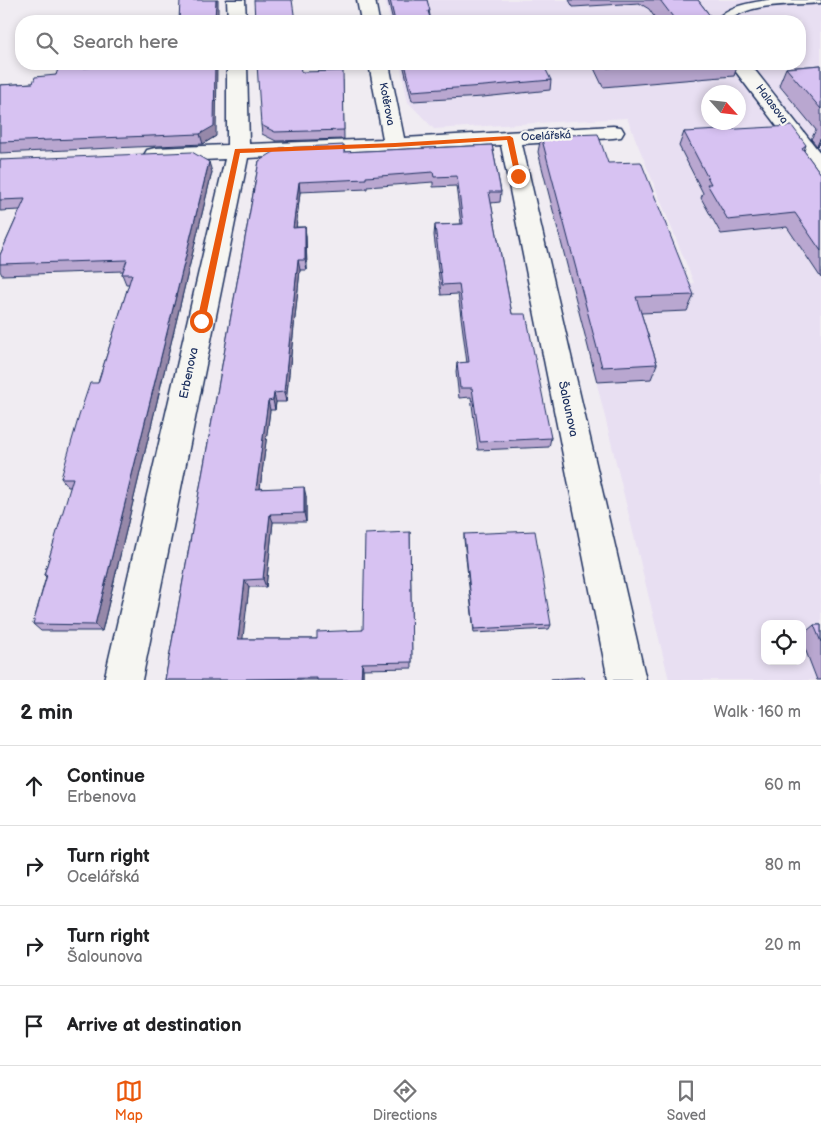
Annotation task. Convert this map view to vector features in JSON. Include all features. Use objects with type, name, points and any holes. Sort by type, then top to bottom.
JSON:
[{"type":"street","points":[[236,0],[236,15]]},
{"type":"street","points":[[366,0],[369,15]]},
{"type":"street","name":"Erbenova","points":[[123,680],[238,151],[237,70]]},
{"type":"street","name":"Kotěrova","points":[[380,70],[395,145]]},
{"type":"street","name":"Halasova","points":[[745,70],[821,169]]},
{"type":"street","name":"Ocelářská","points":[[139,155],[395,145],[613,132]]},
{"type":"street","name":"Šalounova","points":[[510,138],[627,680]]},
{"type":"lane","points":[[727,15],[730,12],[751,5],[820,0]]},
{"type":"shaded area","points":[[385,0],[821,0],[821,680],[669,680],[575,294],[648,290],[694,283],[627,118],[434,129],[408,102],[401,70],[806,70],[806,15],[389,15]]},
{"type":"building","points":[[180,0],[216,0],[215,15],[179,15]]},
{"type":"building","points":[[254,0],[292,0],[294,15],[255,15]]},
{"type":"building","points":[[390,0],[427,0],[430,11],[428,11],[429,15],[394,15]]},
{"type":"building","points":[[660,0],[698,0],[709,15],[671,15]]},
{"type":"building","points":[[821,65],[821,109],[788,70],[806,70],[806,66]]},
{"type":"building","points":[[58,70],[215,70],[214,126],[200,134],[0,142],[0,85],[33,83],[35,77],[56,75]]},
{"type":"building","points":[[257,70],[343,71],[344,130],[275,132],[261,125]]},
{"type":"building","points":[[407,70],[546,70],[551,80],[484,86],[412,91]]},
{"type":"building","points":[[792,126],[806,145],[802,148],[821,174],[821,251],[795,213],[728,220],[707,184],[711,184],[684,132]]},
{"type":"building","points":[[598,134],[608,163],[641,162],[694,295],[636,297],[657,364],[602,367],[541,136]]},
{"type":"building","points":[[344,145],[344,152],[492,145],[501,192],[489,192],[512,314],[526,314],[551,438],[480,442],[472,388],[460,388],[457,363],[469,362],[459,284],[442,285],[435,225],[463,224],[457,176],[434,177],[433,172],[366,177],[366,179],[299,182],[293,228],[305,227],[305,260],[298,260],[284,392],[274,393],[273,400],[268,401],[256,489],[304,487],[304,513],[270,514],[263,579],[245,580],[238,639],[317,639],[317,632],[363,630],[365,534],[410,532],[412,662],[362,663],[361,680],[317,680],[317,678],[165,680],[259,161],[280,148]]},
{"type":"building","points":[[192,152],[209,162],[95,625],[33,624],[47,575],[44,575],[73,478],[61,478],[90,383],[98,383],[132,274],[122,274],[127,260],[0,264],[0,255],[25,199],[0,200],[0,160]]},
{"type":"building","points":[[535,531],[551,625],[474,629],[464,534]]},
{"type":"building","points":[[814,625],[821,625],[821,642]]},
{"type":"building","points":[[584,677],[585,680],[551,680],[551,679]]},
{"type":"route","points":[[201,321],[238,151],[395,145],[510,138],[518,176]]}]
